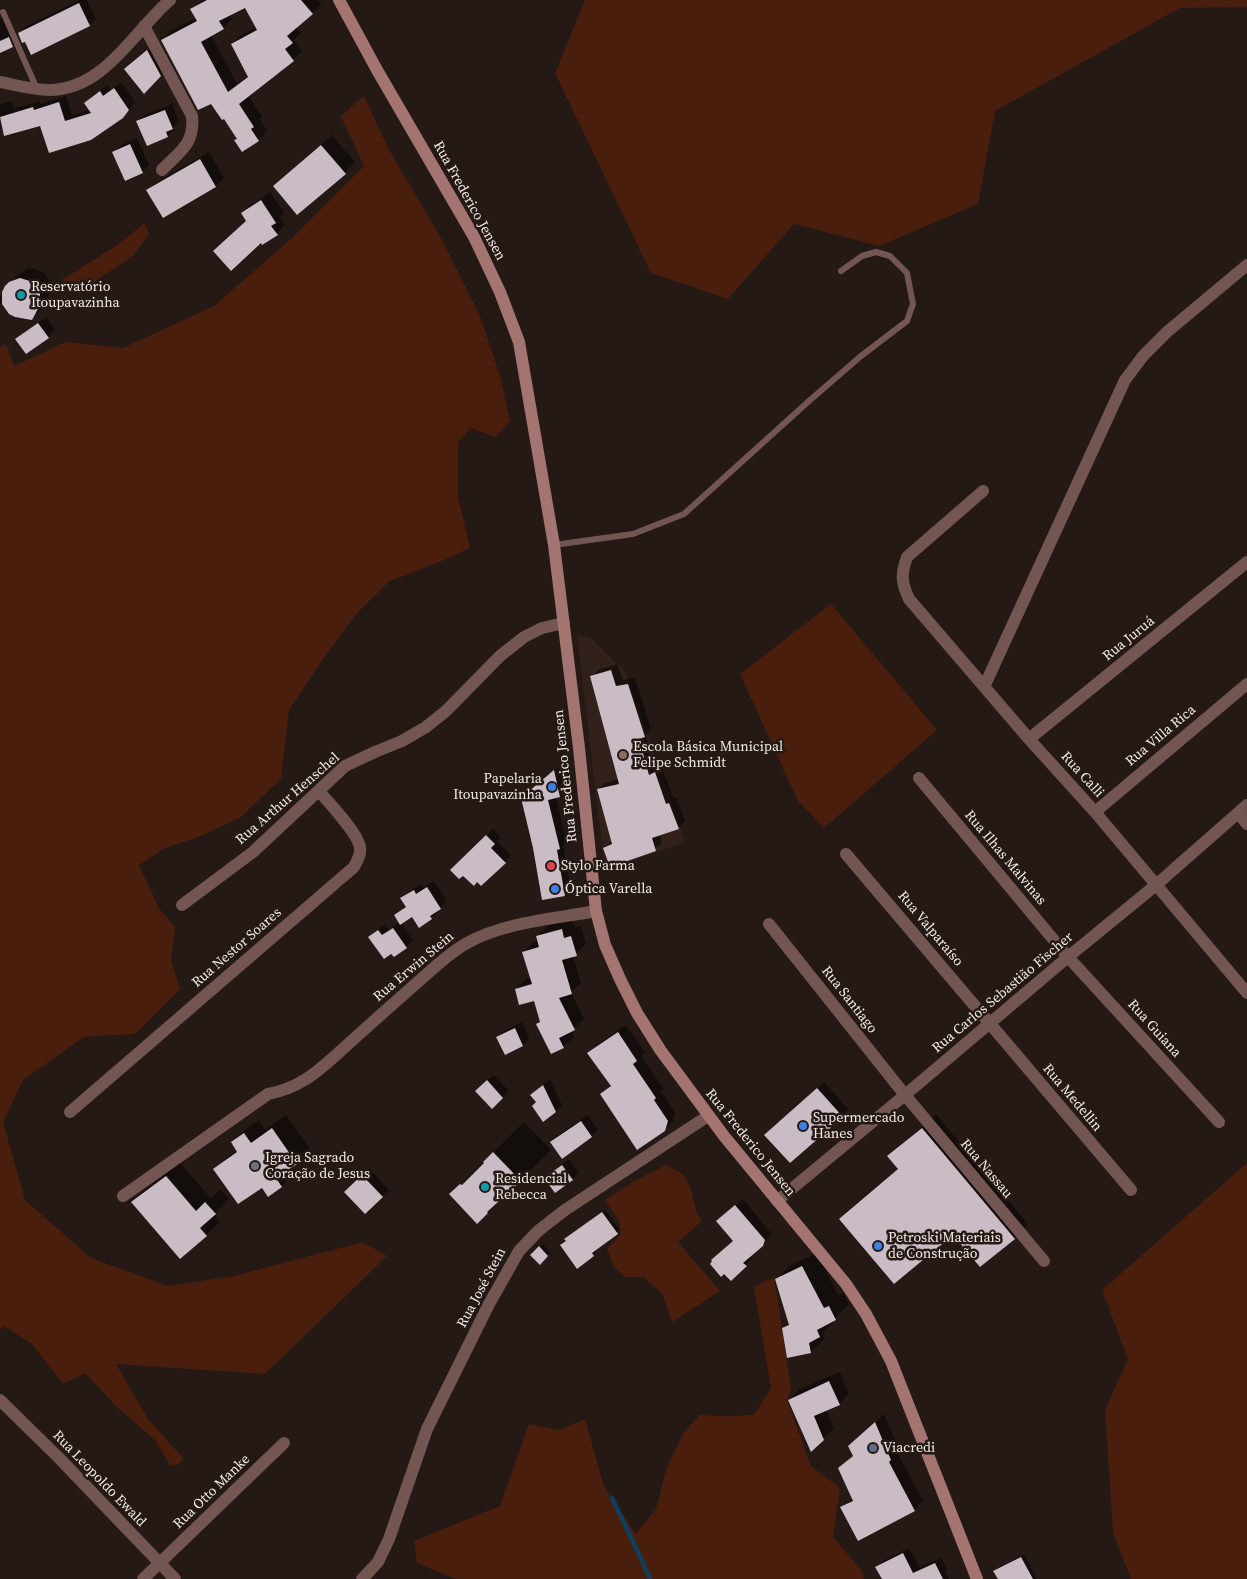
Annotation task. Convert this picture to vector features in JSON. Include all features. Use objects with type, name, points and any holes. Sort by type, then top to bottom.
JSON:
[{"type":"main road","name":"Rua Frederico Jensen","points":[[339,0],[377,70],[474,237],[500,292],[522,356],[554,544],[596,911],[605,945],[638,1013],[661,1051],[708,1116],[846,1284],[866,1314],[887,1354],[912,1412],[977,1579]]},
{"type":"street","points":[[0,82],[51,90],[68,87],[92,78],[114,59],[170,0]]},
{"type":"street","points":[[144,26],[192,116],[193,130],[188,142],[162,170]]},
{"type":"street","points":[[984,687],[1125,380],[1143,356],[1167,332],[1247,265]]},
{"type":"street","name":"Rua Calli","points":[[983,491],[907,557],[902,571],[903,587],[909,599],[1029,739],[1095,812],[1247,992]]},
{"type":"street","name":"Rua Juruá","points":[[1029,739],[1247,562]]},
{"type":"street","name":"Rua Arthur Henschel","points":[[182,905],[253,852],[345,766],[402,741],[426,727],[446,712],[500,656],[524,637],[542,628],[564,623]]},
{"type":"street","name":"Rua Villa Rica","points":[[1095,812],[1247,684]]},
{"type":"street","name":"Rua Ilhas Malvinas","points":[[918,778],[1068,957]]},
{"type":"street","name":"Rua Nestor Soares","points":[[70,1112],[354,867],[360,854],[358,841],[318,791]]},
{"type":"street","points":[[1242,809],[1247,824]]},
{"type":"street","name":"Rua Carlos Sebastião Fischer","points":[[777,1200],[905,1096],[1068,957],[1156,885],[1242,809]]},
{"type":"street","name":"Rua Valparaíso","points":[[846,854],[990,1024]]},
{"type":"street","name":"Rua Erwin Stein","points":[[123,1196],[268,1094],[291,1089],[302,1082],[442,961],[466,944],[487,934],[517,926],[596,911]]},
{"type":"street","name":"Rua Santiago","points":[[769,924],[905,1096]]},
{"type":"street","name":"Rua Guiana","points":[[1068,957],[1219,1122]]},
{"type":"street","name":"Rua Medellin","points":[[990,1024],[1130,1190]]},
{"type":"street","name":"Rua Nassau","points":[[905,1096],[1044,1261]]},
{"type":"street","name":"Rua José Stein","points":[[362,1579],[378,1562],[393,1527],[427,1429],[489,1304],[519,1251],[538,1231],[565,1210],[708,1116]]},
{"type":"street","name":"Rua Leopoldo Ewald","points":[[0,1400],[59,1458],[175,1579]]},
{"type":"street","name":"Rua Otto Manke","points":[[142,1579],[284,1443]]},
{"type":"lane","points":[[3,12],[37,89]]},
{"type":"lane","points":[[554,544],[632,534],[684,514],[809,401],[861,356],[907,321],[913,304],[907,273],[890,256],[876,252],[862,256],[841,271]]},
{"type":"shaded area","points":[[585,0],[1247,0],[1247,7],[1180,8],[995,111],[978,204],[879,246],[794,224],[728,299],[651,273],[555,73]]},
{"type":"shaded area","points":[[364,96],[388,148],[442,240],[480,316],[501,379],[510,422],[495,437],[471,428],[458,442],[458,497],[470,548],[390,581],[356,614],[289,710],[281,779],[241,817],[201,836],[165,848],[139,865],[158,907],[175,927],[171,960],[180,989],[135,1034],[84,1037],[23,1080],[3,1122],[25,1200],[91,1258],[168,1286],[234,1276],[363,1242],[387,1256],[265,1374],[116,1364],[148,1419],[184,1459],[177,1465],[170,1465],[155,1440],[116,1406],[85,1373],[63,1384],[32,1344],[4,1326],[0,1330],[0,347],[6,344],[14,366],[66,342],[123,348],[214,306],[292,238],[364,166],[341,116]]},
{"type":"shaded area","points":[[145,223],[149,234],[132,257],[75,294],[62,280],[117,245]]},
{"type":"shaded area","points":[[831,604],[937,730],[824,828],[798,801],[740,674]]},
{"type":"shaded area","name":"Escola Básica Municipal Felipe Schmidt","points":[[577,634],[592,639],[626,673],[685,842],[605,870]]},
{"type":"shaded area","points":[[1247,1163],[1247,1579],[1131,1579],[1113,1533],[1105,1410],[1128,1359],[1102,1290]]},
{"type":"shaded area","points":[[666,1165],[681,1173],[689,1183],[696,1210],[702,1221],[678,1242],[720,1291],[672,1322],[662,1293],[643,1277],[625,1277],[614,1267],[607,1249],[621,1234],[619,1221],[605,1200],[636,1180]]},
{"type":"shaded area","points":[[774,1277],[791,1388],[787,1400],[811,1466],[840,1488],[833,1537],[862,1571],[864,1579],[456,1579],[417,1563],[414,1541],[500,1506],[529,1424],[559,1430],[585,1419],[604,1487],[636,1534],[656,1509],[667,1467],[684,1432],[700,1415],[754,1415],[771,1388],[754,1287]]},
{"type":"building","points":[[207,0],[301,0],[313,14],[287,36],[293,43],[285,49],[294,61],[239,104],[254,127],[251,129],[259,141],[242,152],[234,140],[237,139],[211,104],[198,110],[161,40],[197,21],[190,9]],"holes":[[[245,8],[257,30],[231,44],[248,77],[228,92],[201,42],[224,29],[219,21]]]},
{"type":"building","points":[[79,3],[90,26],[31,55],[25,42],[22,43],[18,33]]},
{"type":"building","points":[[9,37],[13,47],[0,53],[0,41]]},
{"type":"building","points":[[147,50],[161,76],[144,94],[124,69]]},
{"type":"building","points":[[114,88],[129,110],[123,118],[91,140],[49,153],[40,126],[4,136],[0,117],[33,107],[34,110],[59,102],[65,121],[91,113],[84,103],[100,91],[103,96]]},
{"type":"building","points":[[165,110],[173,129],[166,132],[168,137],[147,146],[136,121]]},
{"type":"building","points":[[130,144],[143,173],[125,181],[112,152]]},
{"type":"building","points":[[321,145],[346,174],[297,215],[273,186]]},
{"type":"building","points":[[200,159],[216,187],[163,218],[146,190]]},
{"type":"building","points":[[261,200],[276,223],[271,226],[278,235],[262,245],[261,243],[231,271],[213,251],[246,221],[241,213]]},
{"type":"building","name":"Reservatório Itoupavazinha","points":[[20,278],[33,282],[40,292],[40,305],[32,320],[9,314],[2,304],[2,292],[5,286],[9,282]]},
{"type":"building","points":[[38,323],[49,338],[26,354],[15,339]]},
{"type":"building","name":"Escola Básica Municipal Felipe Schmidt","points":[[611,670],[616,686],[628,684],[645,737],[639,739],[649,775],[655,772],[666,804],[669,803],[679,829],[652,838],[656,851],[610,867],[603,848],[612,844],[597,789],[619,784],[590,676]]},
{"type":"building","points":[[554,770],[560,797],[548,800],[560,849],[557,850],[565,896],[542,900],[533,848],[521,798]]},
{"type":"building","points":[[486,835],[495,844],[491,848],[506,863],[481,886],[477,882],[474,886],[463,876],[459,879],[450,870]]},
{"type":"building","points":[[427,887],[441,909],[430,916],[432,919],[419,928],[412,917],[400,925],[394,915],[406,907],[400,898],[414,890],[416,894]]},
{"type":"building","points":[[393,928],[407,948],[394,957],[391,954],[384,959],[368,937],[378,930],[382,935]]},
{"type":"building","points":[[562,929],[564,938],[571,936],[577,956],[562,960],[572,994],[559,998],[575,1030],[559,1038],[564,1048],[551,1054],[536,1024],[540,1022],[534,1001],[519,1005],[515,989],[532,984],[522,952],[539,947],[536,936]]},
{"type":"building","points":[[515,1028],[523,1046],[505,1055],[496,1037]]},
{"type":"building","points":[[618,1032],[637,1061],[633,1064],[656,1098],[654,1100],[668,1121],[665,1131],[637,1150],[600,1094],[611,1086],[587,1053]]},
{"type":"building","points":[[487,1080],[503,1098],[492,1109],[475,1091]]},
{"type":"building","points":[[543,1085],[556,1112],[543,1122],[532,1106],[536,1102],[530,1095]]},
{"type":"building","name":"Supermercado Hanes","points":[[817,1088],[843,1117],[790,1163],[764,1135]]},
{"type":"building","points":[[581,1121],[592,1137],[562,1159],[550,1142]]},
{"type":"building","name":"Igreja Sagrado Coração de Jesus","points":[[272,1128],[297,1164],[276,1178],[282,1187],[268,1197],[262,1188],[238,1204],[213,1169],[237,1152],[231,1142],[244,1133],[251,1143]]},
{"type":"building","points":[[922,1128],[1015,1239],[980,1267],[953,1235],[894,1284],[839,1219],[898,1169],[887,1156]]},
{"type":"building","name":"Residencial Rebecca","points":[[493,1152],[521,1181],[487,1212],[477,1224],[449,1194],[460,1184],[462,1185]]},
{"type":"building","points":[[562,1165],[573,1180],[555,1193],[544,1178]]},
{"type":"building","points":[[362,1175],[383,1197],[365,1214],[344,1192]]},
{"type":"building","points":[[166,1176],[196,1211],[205,1202],[216,1214],[200,1228],[207,1236],[180,1259],[131,1202]]},
{"type":"building","points":[[735,1205],[765,1240],[763,1246],[743,1263],[747,1266],[731,1281],[724,1274],[721,1277],[710,1264],[711,1260],[733,1241],[716,1221]]},
{"type":"building","points":[[602,1212],[618,1234],[592,1253],[594,1256],[577,1269],[560,1245],[566,1241],[564,1239]]},
{"type":"building","points":[[539,1246],[548,1256],[540,1265],[530,1255]]},
{"type":"building","points":[[802,1266],[824,1308],[829,1306],[836,1320],[817,1330],[820,1337],[809,1343],[811,1353],[787,1358],[782,1328],[789,1325],[775,1279]]},
{"type":"building","points":[[829,1381],[840,1405],[814,1416],[824,1440],[811,1452],[788,1400]]},
{"type":"building","points":[[875,1422],[891,1460],[889,1462],[915,1511],[858,1541],[840,1507],[853,1501],[838,1468],[853,1456],[848,1446]]},
{"type":"building","points":[[903,1553],[913,1573],[935,1563],[943,1579],[882,1579],[875,1567]]},
{"type":"building","points":[[1021,1557],[1033,1579],[998,1579],[993,1571]]},
{"type":"waterway","points":[[612,1498],[650,1579]]},
{"type":"place","name":"Reservatório Itoupavazinha","points":[[21,295]]},
{"type":"place","name":"Escola Básica Municipal Felipe Schmidt","points":[[623,755]]},
{"type":"place","name":"Papelaria Itoupavazinha","points":[[552,787]]},
{"type":"place","name":"Stylo Farma","points":[[551,866]]},
{"type":"place","name":"Óptica Varella","points":[[555,889]]},
{"type":"place","name":"Supermercado Hanes","points":[[803,1126]]},
{"type":"place","name":"Igreja Sagrado Coração de Jesus","points":[[255,1166]]},
{"type":"place","name":"Residencial Rebecca","points":[[485,1187]]},
{"type":"place","name":"Petroski Materiais de Construção","points":[[878,1246]]},
{"type":"place","name":"Viacredi","points":[[873,1448]]}]
